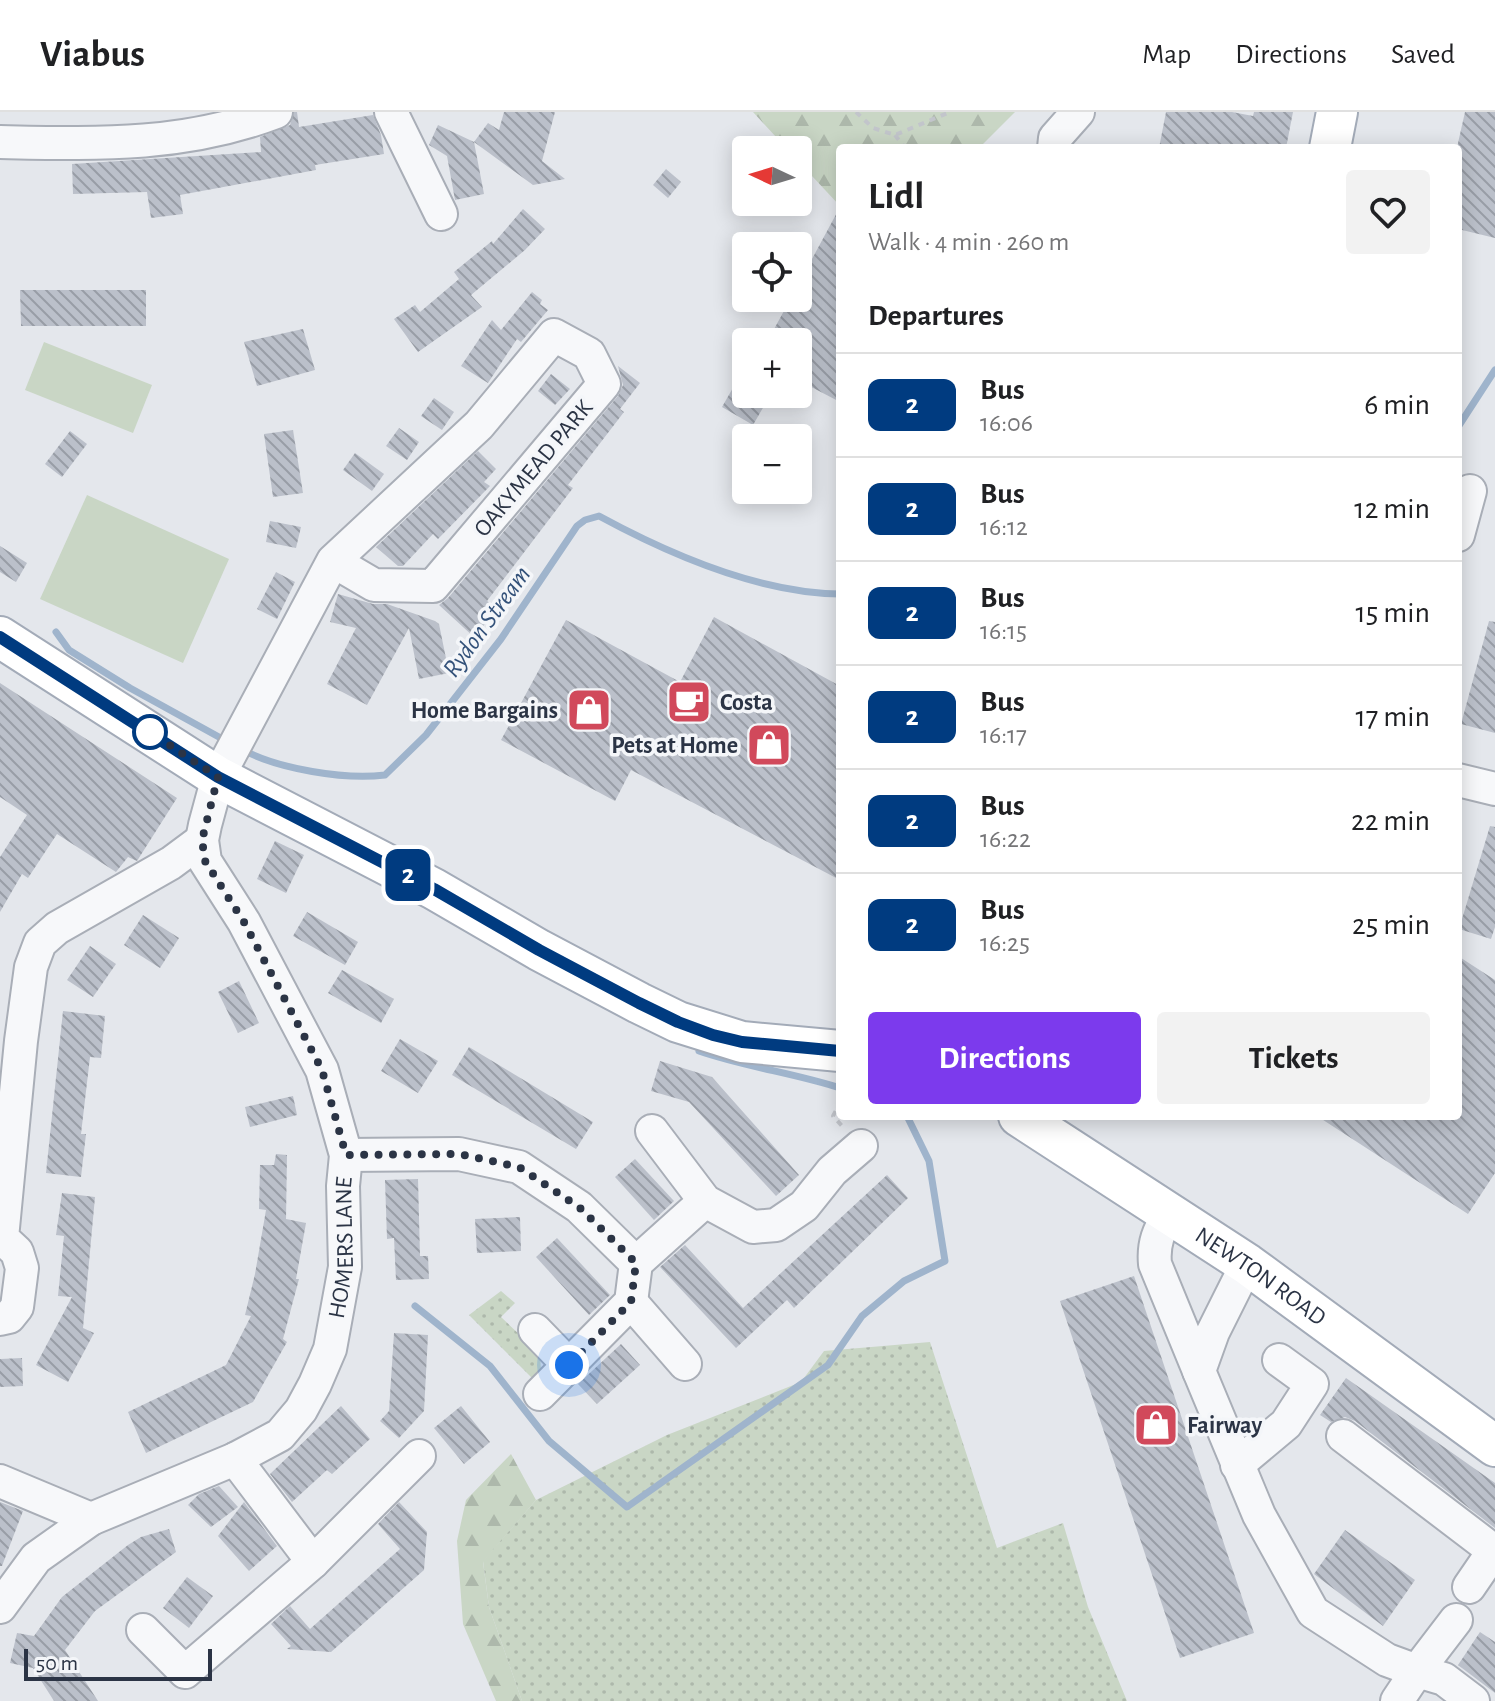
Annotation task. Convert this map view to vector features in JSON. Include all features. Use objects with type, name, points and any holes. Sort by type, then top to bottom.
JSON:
[{"type":"main road","points":[[1331,144],[1337,112]]},
{"type":"main road","points":[[0,637],[539,950],[678,1022],[742,1042],[772,1046],[831,1044]]},
{"type":"main road","name":"NEWTON ROAD","points":[[1025,1120],[1247,1264],[1495,1446]]},
{"type":"street","points":[[391,112],[441,214]]},
{"type":"street","points":[[1054,144],[1055,138],[1078,112]]},
{"type":"street","points":[[0,142],[155,142],[262,115]]},
{"type":"street","name":"OAKYMEAD PARK","points":[[224,766],[333,561],[479,425],[554,335],[589,354],[604,384],[433,586],[374,585],[333,561]]},
{"type":"street","points":[[1462,524],[1474,493]]},
{"type":"street","points":[[0,1319],[9,1317],[17,1307],[22,1268],[17,1252],[1,1238],[21,1041],[31,967],[40,943],[57,928],[171,863],[202,840],[224,766]]},
{"type":"street","points":[[1462,781],[1495,789]]},
{"type":"street","name":"HOMERS LANE","points":[[0,1607],[36,1558],[91,1519],[235,1459],[280,1435],[301,1410],[330,1349],[345,1267],[343,1186],[346,1155],[322,1070],[244,922],[205,861],[202,840]]},
{"type":"street","points":[[652,1131],[705,1201],[753,1227],[776,1225],[804,1206],[832,1171],[861,1146]]},
{"type":"street","points":[[346,1155],[459,1154],[519,1167],[579,1207],[636,1263]]},
{"type":"street","points":[[540,1394],[631,1302],[636,1263],[705,1201]]},
{"type":"street","points":[[1169,1213],[1154,1248],[1155,1264],[1259,1515],[1313,1612],[1387,1660],[1444,1679],[1473,1701]]},
{"type":"street","points":[[1199,1371],[1213,1332],[1247,1264]]},
{"type":"street","points":[[631,1302],[685,1364]]},
{"type":"street","points":[[535,1330],[569,1365]]},
{"type":"street","points":[[1237,1465],[1286,1424],[1312,1384],[1279,1360]]},
{"type":"street","points":[[1343,1436],[1494,1550],[1469,1587]]},
{"type":"street","points":[[143,1630],[185,1672],[313,1562],[419,1456]]},
{"type":"street","points":[[235,1459],[313,1562]]},
{"type":"street","points":[[0,1481],[91,1519]]},
{"type":"street","points":[[1397,1701],[1456,1620]]},
{"type":"path","points":[[856,112],[873,128],[895,135],[902,144]]},
{"type":"path","points":[[895,135],[950,112]]},
{"type":"green space","points":[[753,112],[1015,112],[983,144],[836,144],[836,202],[812,176],[812,136],[775,136]]},
{"type":"green space","points":[[44,342],[152,385],[133,433],[25,390]]},
{"type":"green space","points":[[87,495],[229,559],[183,663],[40,599]]},
{"type":"green space","points":[[501,1291],[515,1303],[501,1317],[540,1354],[541,1371],[535,1381],[469,1315]]},
{"type":"green space","points":[[930,1342],[997,1548],[1063,1523],[1088,1607],[1127,1701],[522,1701],[489,1607],[483,1561],[536,1500],[667,1435],[801,1382],[824,1351]]},
{"type":"green space","points":[[511,1454],[536,1500],[483,1562],[489,1607],[522,1701],[496,1701],[463,1624],[457,1541],[466,1500]]},
{"type":"building","points":[[294,112],[297,112],[299,127],[373,115],[384,154],[315,165],[316,170],[180,195],[183,214],[151,218],[147,192],[73,194],[72,164],[261,152],[260,137],[290,125]]},
{"type":"building","points":[[504,112],[555,112],[542,161],[565,179],[533,185],[474,142],[488,123],[499,130]]},
{"type":"building","points":[[1166,112],[1232,112],[1253,116],[1254,112],[1293,112],[1287,144],[1160,144]]},
{"type":"building","points":[[1465,112],[1495,112],[1495,238],[1462,230],[1462,144],[1458,143]]},
{"type":"building","points":[[438,125],[474,142],[484,194],[455,200],[447,156],[429,145]]},
{"type":"building","points":[[666,169],[681,182],[668,198],[653,185]]},
{"type":"building","points":[[523,209],[545,229],[471,295],[482,307],[418,352],[394,319],[415,305],[420,312],[459,279],[454,272],[492,241],[493,244]]},
{"type":"building","points":[[836,214],[836,400],[812,387],[812,328],[775,328],[783,312],[812,312],[812,259]]},
{"type":"building","points":[[20,290],[146,290],[146,326],[21,326]]},
{"type":"building","points":[[532,292],[548,310],[521,342],[517,339],[488,383],[461,366],[492,320],[501,330]]},
{"type":"building","points":[[303,329],[315,370],[257,386],[244,342]]},
{"type":"building","points":[[618,366],[640,383],[620,409],[624,412],[568,485],[573,488],[487,601],[496,608],[475,638],[439,605],[618,396],[623,385]]},
{"type":"building","points":[[551,374],[570,389],[555,405],[538,391]]},
{"type":"building","points":[[732,390],[732,408],[763,408],[751,424],[722,407]]},
{"type":"building","points":[[434,398],[454,412],[442,430],[421,416]]},
{"type":"building","points":[[399,428],[419,442],[407,460],[386,446]]},
{"type":"building","points":[[293,430],[303,493],[273,497],[264,434]]},
{"type":"building","points":[[70,431],[87,444],[62,477],[45,464]]},
{"type":"building","points":[[478,451],[496,469],[484,482],[490,486],[438,539],[433,534],[403,566],[398,566],[376,547]]},
{"type":"building","points":[[355,453],[384,474],[372,491],[343,470]]},
{"type":"building","points":[[270,521],[301,527],[296,548],[266,542]]},
{"type":"building","points":[[0,546],[27,563],[16,582],[0,572]]},
{"type":"building","points":[[276,572],[295,582],[277,619],[257,609]]},
{"type":"building","points":[[338,594],[373,604],[387,604],[435,621],[439,624],[449,673],[419,679],[409,628],[367,705],[327,684],[356,628],[330,622]]},
{"type":"building","points":[[714,617],[836,684],[836,878],[631,770],[615,801],[501,740],[566,620],[680,682]]},
{"type":"building","points":[[1489,621],[1495,622],[1495,733],[1462,724]]},
{"type":"building","points":[[0,683],[177,798],[137,861],[128,857],[116,872],[57,834],[28,878],[22,874],[0,912],[0,857],[27,815],[0,797]]},
{"type":"building","points":[[1490,826],[1495,827],[1495,927],[1491,939],[1462,930],[1462,919]]},
{"type":"building","points":[[275,841],[304,855],[286,893],[257,879]]},
{"type":"building","points":[[307,912],[358,942],[345,965],[293,936]]},
{"type":"building","points":[[143,915],[179,938],[160,968],[124,945]]},
{"type":"building","points":[[90,946],[116,964],[93,997],[67,980]]},
{"type":"building","points":[[1462,959],[1495,980],[1495,1173],[1468,1214],[1323,1120],[1462,1120]]},
{"type":"building","points":[[342,970],[394,999],[381,1023],[328,993]]},
{"type":"building","points":[[239,981],[259,1023],[238,1033],[218,992]]},
{"type":"building","points":[[63,1011],[105,1016],[101,1058],[90,1057],[81,1134],[86,1134],[81,1177],[46,1173]]},
{"type":"building","points":[[400,1039],[438,1061],[418,1093],[381,1071]]},
{"type":"building","points":[[469,1047],[593,1122],[576,1149],[452,1075]]},
{"type":"building","points":[[660,1061],[712,1077],[799,1175],[776,1196],[689,1102],[651,1091]]},
{"type":"building","points":[[293,1096],[297,1115],[250,1127],[245,1107]]},
{"type":"building","points":[[276,1154],[287,1155],[286,1219],[306,1223],[296,1279],[299,1279],[283,1339],[287,1342],[253,1402],[146,1453],[128,1412],[226,1365],[251,1316],[245,1315],[266,1210],[259,1209],[260,1165],[274,1165]]},
{"type":"building","points":[[635,1159],[674,1201],[654,1220],[615,1177]]},
{"type":"building","points":[[887,1175],[908,1198],[794,1308],[787,1300],[736,1348],[660,1267],[685,1245],[743,1308]]},
{"type":"building","points":[[418,1179],[420,1256],[428,1256],[429,1279],[396,1280],[394,1238],[387,1239],[385,1180]]},
{"type":"building","points":[[62,1193],[95,1197],[83,1328],[94,1333],[68,1382],[36,1365],[72,1297],[58,1296],[64,1236],[56,1235]]},
{"type":"building","points":[[520,1217],[521,1251],[477,1253],[475,1219]]},
{"type":"building","points":[[557,1238],[610,1295],[589,1315],[536,1257]]},
{"type":"building","points":[[1134,1276],[1254,1633],[1180,1658],[1060,1301]]},
{"type":"building","points":[[394,1333],[428,1335],[424,1411],[399,1438],[380,1421],[389,1411]]},
{"type":"building","points":[[621,1344],[640,1365],[597,1404],[578,1384]]},
{"type":"building","points":[[22,1358],[23,1386],[0,1387],[0,1359]]},
{"type":"building","points":[[1346,1378],[1495,1483],[1495,1528],[1355,1421],[1345,1417],[1331,1422],[1320,1415]]},
{"type":"building","points":[[341,1406],[370,1439],[332,1474],[327,1470],[292,1502],[270,1474]]},
{"type":"building","points":[[461,1406],[490,1442],[464,1464],[434,1428]]},
{"type":"building","points":[[219,1486],[238,1507],[211,1527],[188,1505],[199,1494]]},
{"type":"building","points":[[0,1502],[23,1511],[2,1566],[0,1566]]},
{"type":"building","points":[[244,1502],[277,1546],[249,1571],[218,1536]]},
{"type":"building","points":[[399,1502],[427,1532],[424,1570],[331,1652],[287,1649],[291,1646],[271,1624],[290,1606],[310,1629],[400,1549],[378,1524]]},
{"type":"building","points":[[169,1529],[176,1552],[95,1611],[65,1650],[98,1701],[54,1701],[33,1668],[10,1663],[17,1633],[34,1636],[62,1597],[128,1545],[141,1537]]},
{"type":"building","points":[[1345,1530],[1415,1580],[1383,1626],[1314,1574]]},
{"type":"building","points":[[187,1577],[213,1596],[189,1628],[163,1608]]},
{"type":"building","points":[[1480,1632],[1495,1642],[1495,1693],[1458,1665]]},
{"type":"waterway","name":"Rydon Stream","points":[[1462,421],[1495,370]]},
{"type":"waterway","name":"Rydon Stream","points":[[243,750],[275,763],[312,772],[385,775],[426,735],[501,639],[577,526],[599,516],[716,569],[778,587],[836,594]]},
{"type":"waterway","name":"Rydon Stream","points":[[56,632],[69,650],[228,742]]},
{"type":"waterway","points":[[699,1051],[836,1087]]},
{"type":"waterway","points":[[415,1306],[490,1366],[549,1441],[627,1507],[828,1365],[862,1316],[904,1281],[945,1261],[929,1161],[909,1120]]},
{"type":"bus line","name":"2","points":[[0,637],[218,777],[434,889],[639,1003],[678,1022],[742,1042],[836,1050]]},
{"type":"place","name":"Costa","points":[[689,702]]},
{"type":"place","name":"Home Bargains","points":[[589,710]]},
{"type":"place","name":"Pets at Home","points":[[769,745]]},
{"type":"place","name":"Fairway","points":[[1156,1425]]},
{"type":"route","points":[[150,732],[142,727],[218,777],[202,840],[205,861],[244,922],[322,1070],[346,1155],[459,1154],[519,1167],[579,1207],[636,1263],[631,1302],[569,1365]]}]
